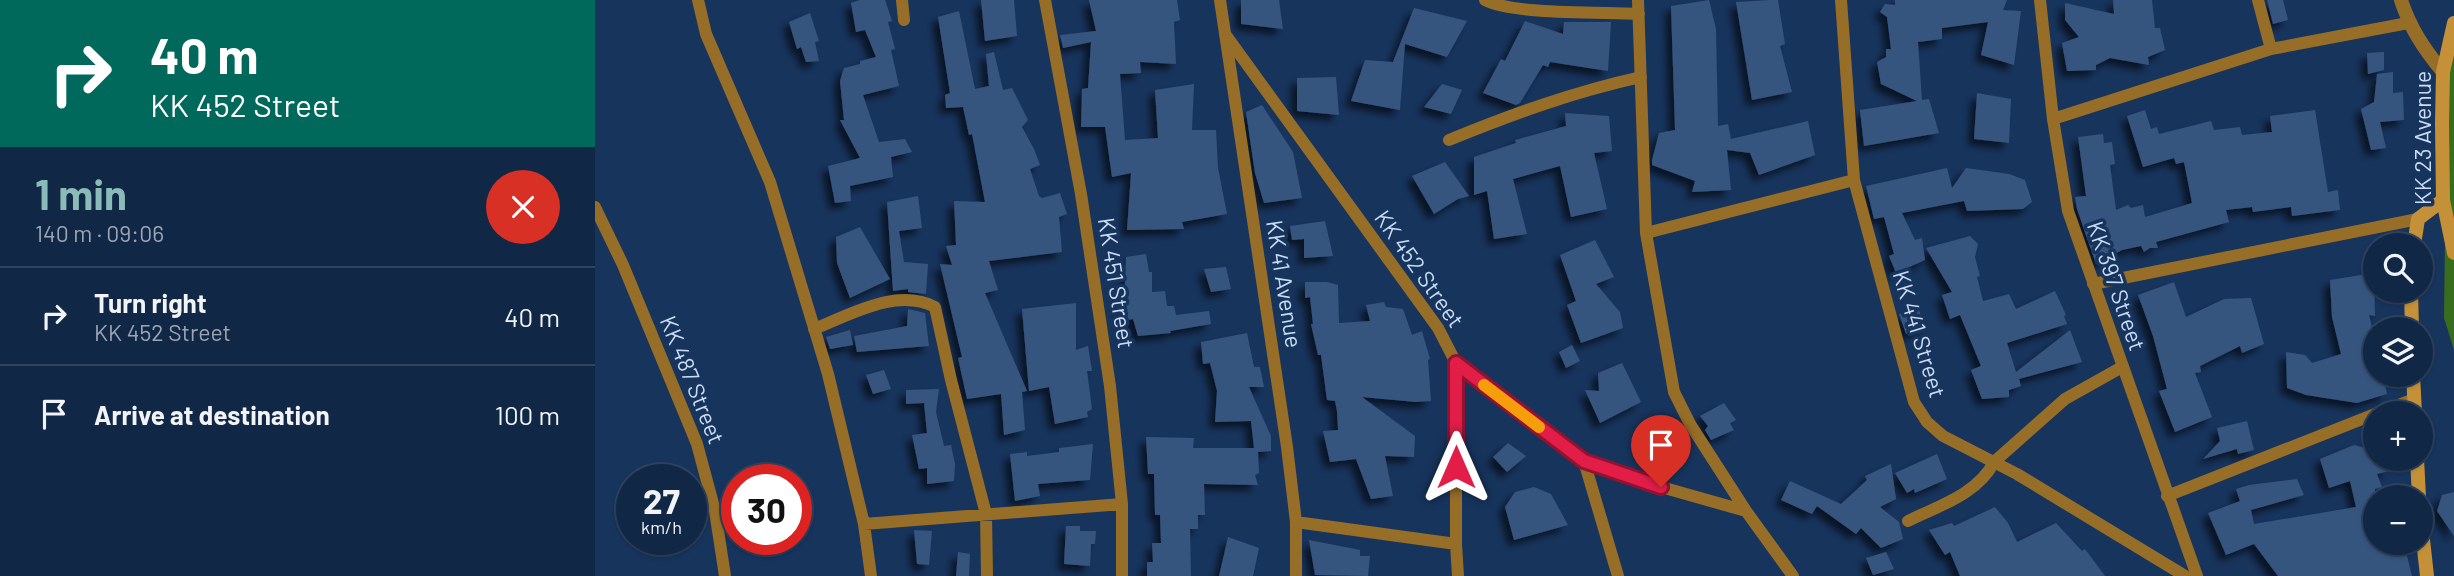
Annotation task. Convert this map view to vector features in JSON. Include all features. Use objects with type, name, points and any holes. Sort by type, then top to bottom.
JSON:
[{"type":"main road","name":"KK 23 Avenue","points":[[2454,23],[2443,72],[2444,200],[2454,253]]},
{"type":"main road","points":[[2416,233],[2418,219],[2444,200]]},
{"type":"main road","points":[[2425,555],[2427,576]]},
{"type":"street","points":[[698,0],[706,34],[770,182],[828,374],[864,524],[871,576]]},
{"type":"street","points":[[902,0],[904,20]]},
{"type":"street","name":"KK 451 Street","points":[[1045,0],[1081,194],[1108,372],[1122,504],[1122,576]]},
{"type":"street","name":"KK 41 Avenue","points":[[1220,0],[1287,447],[1296,522],[1296,576]]},
{"type":"street","points":[[1485,0],[1520,9],[1639,14]]},
{"type":"street","points":[[1638,0],[1646,233],[1674,391],[1691,424],[1793,576]]},
{"type":"street","name":"KK 441 Street","points":[[1841,0],[1854,180],[1914,402],[1927,422],[1943,436],[2017,474],[2185,576]]},
{"type":"street","name":"KK 397 Street","points":[[2040,0],[2053,119],[2068,211],[2197,576]]},
{"type":"street","points":[[2258,0],[2271,49]]},
{"type":"street","points":[[2401,0],[2408,23],[2443,72]]},
{"type":"street","points":[[2053,119],[2271,49],[2408,23]]},
{"type":"street","name":"KK 452 Street","points":[[1224,34],[1438,328],[1456,363],[1584,461],[1640,481],[1747,511]]},
{"type":"street","points":[[1449,140],[1520,111],[1572,94],[1641,77]]},
{"type":"street","points":[[1646,233],[1854,180]]},
{"type":"street","name":"KK 487 Street","points":[[595,207],[623,265],[697,444],[715,511],[725,576]]},
{"type":"street","points":[[2092,284],[2418,219]]},
{"type":"street","points":[[814,329],[874,305],[892,301],[925,302],[935,307],[986,514],[987,576]]},
{"type":"street","points":[[1456,363],[1458,576]]},
{"type":"street","points":[[1908,521],[1973,488],[1988,474],[1994,462],[2065,398],[2122,367]]},
{"type":"street","points":[[2167,496],[2363,419]]},
{"type":"street","points":[[1584,461],[1618,576]]},
{"type":"street","points":[[864,524],[1122,504]]},
{"type":"street","points":[[1296,522],[1456,544]]},
{"type":"green space","points":[[2454,40],[2454,350],[2444,318],[2447,75]]},
{"type":"building","points":[[860,0],[885,0],[892,21],[888,22],[895,49],[891,50],[899,86],[863,95],[879,142],[905,139],[912,152],[891,157],[893,177],[850,186],[851,201],[835,203],[828,166],[860,158],[840,120],[844,120],[840,81],[844,68],[876,57],[865,30],[856,32],[851,3]]},
{"type":"building","points":[[981,0],[1014,0],[1017,36],[985,41]]},
{"type":"building","points":[[1089,0],[1177,0],[1180,20],[1174,22],[1176,64],[1140,62],[1141,73],[1120,74],[1125,140],[1158,138],[1155,90],[1194,84],[1192,130],[1216,130],[1218,168],[1227,214],[1182,222],[1184,229],[1127,230],[1131,173],[1112,177],[1105,127],[1081,127],[1082,89],[1088,88],[1091,42],[1063,48],[1060,35],[1096,31]]},
{"type":"building","points":[[1241,0],[1279,0],[1283,29],[1241,24]]},
{"type":"building","points":[[1709,0],[1716,29],[1718,126],[1728,124],[1731,139],[1808,121],[1815,155],[1759,175],[1750,153],[1727,150],[1731,190],[1692,192],[1695,181],[1652,165],[1652,160],[1659,133],[1675,130],[1671,6]]},
{"type":"building","points":[[1778,0],[1785,44],[1780,46],[1792,92],[1752,100],[1736,2]]},
{"type":"building","points":[[1895,0],[2007,0],[2003,10],[2021,11],[2014,65],[1981,55],[1988,22],[1942,28],[1942,39],[1918,42],[1922,100],[1929,99],[1939,133],[1864,146],[1860,110],[1917,101],[1881,84],[1877,62],[1886,57],[1886,49],[1891,49],[1887,17],[1880,12],[1885,4],[1895,5]]},
{"type":"building","points":[[2113,0],[2152,0],[2155,28],[2160,28],[2165,50],[2148,57],[2149,65],[2110,58],[2096,65],[2096,70],[2067,71],[2062,43],[2079,37],[2065,20],[2065,3],[2114,14]]},
{"type":"building","points":[[2267,0],[2283,0],[2288,20],[2273,24]]},
{"type":"building","points":[[1414,8],[1467,21],[1447,57],[1405,44],[1400,110],[1351,101],[1365,60],[1393,62]]},
{"type":"building","points":[[959,11],[975,89],[989,86],[986,54],[994,52],[1003,90],[1012,88],[1028,120],[1022,127],[1040,165],[1030,169],[1039,196],[1042,198],[1060,193],[1067,214],[1059,217],[1062,252],[989,261],[998,290],[985,293],[1027,391],[1022,392],[1025,430],[1004,435],[1001,394],[967,399],[958,358],[962,357],[940,264],[952,265],[946,246],[956,245],[954,201],[985,202],[972,134],[969,135],[963,107],[946,108],[945,95],[950,93],[938,17]]},
{"type":"building","points":[[810,13],[819,41],[815,42],[819,61],[806,62],[801,47],[797,49],[789,22]]},
{"type":"building","points":[[1525,21],[1563,34],[1564,22],[1611,22],[1608,71],[1550,62],[1548,67],[1543,65],[1520,103],[1516,105],[1483,93],[1501,59],[1505,61]]},
{"type":"building","points":[[2384,52],[2384,70],[2368,74],[2367,53]]},
{"type":"building","points":[[2393,72],[2393,93],[2403,92],[2404,120],[2380,122],[2386,148],[2371,150],[2361,109],[2374,102],[2377,74]]},
{"type":"building","points":[[1336,77],[1339,115],[1297,111],[1297,78]]},
{"type":"building","points":[[1442,84],[1462,90],[1451,114],[1424,107]]},
{"type":"building","points":[[1977,93],[2011,99],[2009,143],[1974,139]]},
{"type":"building","points":[[1262,105],[1293,152],[1302,198],[1264,203],[1255,173],[1246,112]]},
{"type":"building","points":[[2145,110],[2151,129],[2157,127],[2159,134],[2211,121],[2214,130],[2240,127],[2242,135],[2272,132],[2270,116],[2315,110],[2328,192],[2338,190],[2340,210],[2292,216],[2291,207],[2253,212],[2252,207],[2226,210],[2229,222],[2156,242],[2158,248],[2150,248],[2144,252],[2141,246],[2122,250],[2096,264],[2075,197],[2086,196],[2078,137],[2103,134],[2104,143],[2112,142],[2115,164],[2110,165],[2116,210],[2128,205],[2131,208],[2143,205],[2145,217],[2192,203],[2184,162],[2176,164],[2174,158],[2143,167],[2127,116]]},
{"type":"building","points":[[1565,113],[1609,116],[1612,151],[1594,153],[1607,209],[1571,217],[1560,166],[1513,179],[1527,234],[1494,239],[1487,191],[1474,195],[1474,157],[1516,143],[1515,140],[1566,126]]},
{"type":"building","points":[[1445,162],[1469,196],[1458,199],[1434,214],[1412,176]]},
{"type":"building","points":[[1947,168],[1952,188],[1966,168],[2009,174],[2025,180],[2032,202],[2023,209],[1967,211],[1964,201],[1902,213],[1915,240],[1922,238],[1925,260],[1896,273],[1889,256],[1894,254],[1884,217],[1874,219],[1866,186]]},
{"type":"building","points":[[918,196],[922,228],[899,231],[904,262],[928,264],[926,294],[908,292],[908,289],[893,291],[887,202]]},
{"type":"building","points":[[1325,221],[1333,256],[1304,258],[1304,239],[1292,240],[1290,226]]},
{"type":"building","points":[[860,227],[890,279],[850,298],[837,263],[836,237]]},
{"type":"building","points":[[1970,236],[1978,244],[1975,257],[1983,301],[2009,294],[2016,309],[2055,291],[2066,315],[2067,324],[2007,343],[2016,372],[2070,330],[2082,362],[2019,379],[2021,386],[2009,390],[2009,397],[1982,399],[1971,370],[1981,366],[1960,315],[1950,319],[1942,295],[1952,292],[1926,248]]},
{"type":"building","points":[[1595,240],[1614,277],[1596,284],[1620,312],[1623,328],[1581,343],[1567,305],[1576,301],[1560,255]]},
{"type":"building","points":[[1146,254],[1149,272],[1152,272],[1152,292],[1165,291],[1167,306],[1174,306],[1176,315],[1209,311],[1211,324],[1170,331],[1171,333],[1138,336],[1133,319],[1123,321],[1120,307],[1124,304],[1126,257]]},
{"type":"building","points":[[1226,267],[1231,289],[1211,292],[1204,269]]},
{"type":"building","points":[[2363,275],[2363,303],[2375,303],[2375,316],[2363,317],[2363,387],[2386,387],[2387,394],[2357,403],[2306,395],[2287,388],[2286,352],[2305,355],[2312,363],[2341,354],[2332,317],[2330,280]]},
{"type":"building","points":[[1305,282],[1338,285],[1339,323],[1370,321],[1366,305],[1384,302],[1386,307],[1403,309],[1412,335],[1422,331],[1430,359],[1431,401],[1362,397],[1415,436],[1414,457],[1385,456],[1393,496],[1371,499],[1356,459],[1330,462],[1323,431],[1338,430],[1337,411],[1335,401],[1327,400],[1321,355],[1318,355],[1311,324],[1310,297],[1305,298]]},
{"type":"building","points":[[2174,282],[2186,317],[2224,299],[2251,298],[2264,344],[2242,353],[2240,346],[2200,366],[2201,372],[2195,373],[2212,417],[2175,432],[2159,391],[2167,389],[2153,336],[2138,295]]},
{"type":"building","points":[[1076,303],[1076,350],[1088,346],[1092,371],[1087,371],[1092,409],[1087,412],[1088,417],[1055,424],[1049,387],[1029,391],[1022,309]]},
{"type":"building","points":[[908,309],[925,313],[929,346],[857,352],[854,336],[907,326]]},
{"type":"building","points":[[1919,311],[1927,328],[1906,334],[1899,314]]},
{"type":"building","points":[[850,330],[853,345],[830,349],[826,337]]},
{"type":"building","points":[[1247,333],[1254,367],[1260,367],[1264,387],[1249,387],[1271,436],[1271,451],[1258,452],[1259,473],[1255,475],[1258,485],[1204,484],[1205,515],[1198,515],[1198,529],[1190,529],[1191,576],[1147,576],[1147,562],[1153,562],[1152,543],[1161,543],[1160,515],[1155,515],[1154,474],[1148,474],[1146,437],[1194,438],[1193,448],[1254,448],[1251,421],[1215,422],[1217,391],[1210,363],[1203,364],[1201,342]]},
{"type":"building","points":[[1572,345],[1580,361],[1566,368],[1559,352]]},
{"type":"building","points":[[1622,363],[1641,402],[1600,423],[1585,390],[1599,391],[1598,373]]},
{"type":"building","points":[[884,370],[891,389],[873,394],[866,375]]},
{"type":"building","points":[[939,389],[936,412],[944,446],[951,445],[955,464],[954,481],[927,484],[927,468],[919,469],[912,435],[927,433],[924,403],[906,404],[906,390]]},
{"type":"building","points":[[1724,403],[1736,420],[1730,423],[1734,430],[1711,440],[1705,430],[1708,426],[1700,416]]},
{"type":"building","points":[[2247,421],[2254,450],[2238,454],[2237,449],[2203,459],[2220,441],[2217,428]]},
{"type":"building","points":[[1508,443],[1526,456],[1507,472],[1493,457]]},
{"type":"building","points":[[1093,444],[1090,480],[1038,484],[1040,496],[1015,501],[1010,454],[1027,452],[1027,456],[1059,452],[1059,448]]},
{"type":"building","points":[[2354,445],[2363,448],[2363,471],[2389,471],[2377,474],[2381,485],[2363,485],[2363,555],[2407,555],[2412,576],[2278,576],[2254,544],[2226,555],[2208,513],[2240,501],[2236,489],[2297,479],[2304,495],[2251,510],[2254,524],[2356,507],[2350,481],[2329,488],[2320,459]]},
{"type":"building","points":[[1937,454],[1947,479],[1915,493],[1914,489],[1907,493],[1895,473]]},
{"type":"building","points":[[1891,464],[1896,499],[1880,507],[1899,522],[1903,539],[1881,548],[1861,528],[1856,534],[1817,506],[1812,514],[1781,500],[1790,481],[1841,504],[1867,480],[1865,476]]},
{"type":"building","points":[[1534,487],[1551,494],[1568,525],[1514,540],[1505,507],[1515,492]]},
{"type":"building","points":[[2454,492],[2454,536],[2437,511],[2442,495]]},
{"type":"building","points":[[1995,507],[2008,523],[2017,542],[2056,523],[2082,551],[2085,549],[2105,576],[1960,576],[1950,552],[1945,555],[1929,530],[1952,523],[1954,526]]},
{"type":"building","points":[[1066,526],[1080,526],[1080,531],[1096,531],[1095,544],[1091,544],[1090,566],[1064,564]]},
{"type":"building","points":[[914,530],[932,531],[929,565],[917,564]]},
{"type":"building","points":[[1228,537],[1259,548],[1253,576],[1219,576]]},
{"type":"building","points":[[1309,540],[1360,550],[1360,556],[1370,556],[1368,576],[1315,575]]},
{"type":"building","points":[[958,552],[970,554],[969,576],[956,576]]},
{"type":"building","points":[[1886,552],[1894,569],[1873,575],[1866,558]]},
{"type":"slow traffic","points":[[1484,385],[1539,427]]},
{"type":"route","points":[[1456,467],[1456,363],[1584,461],[1661,487]]}]
